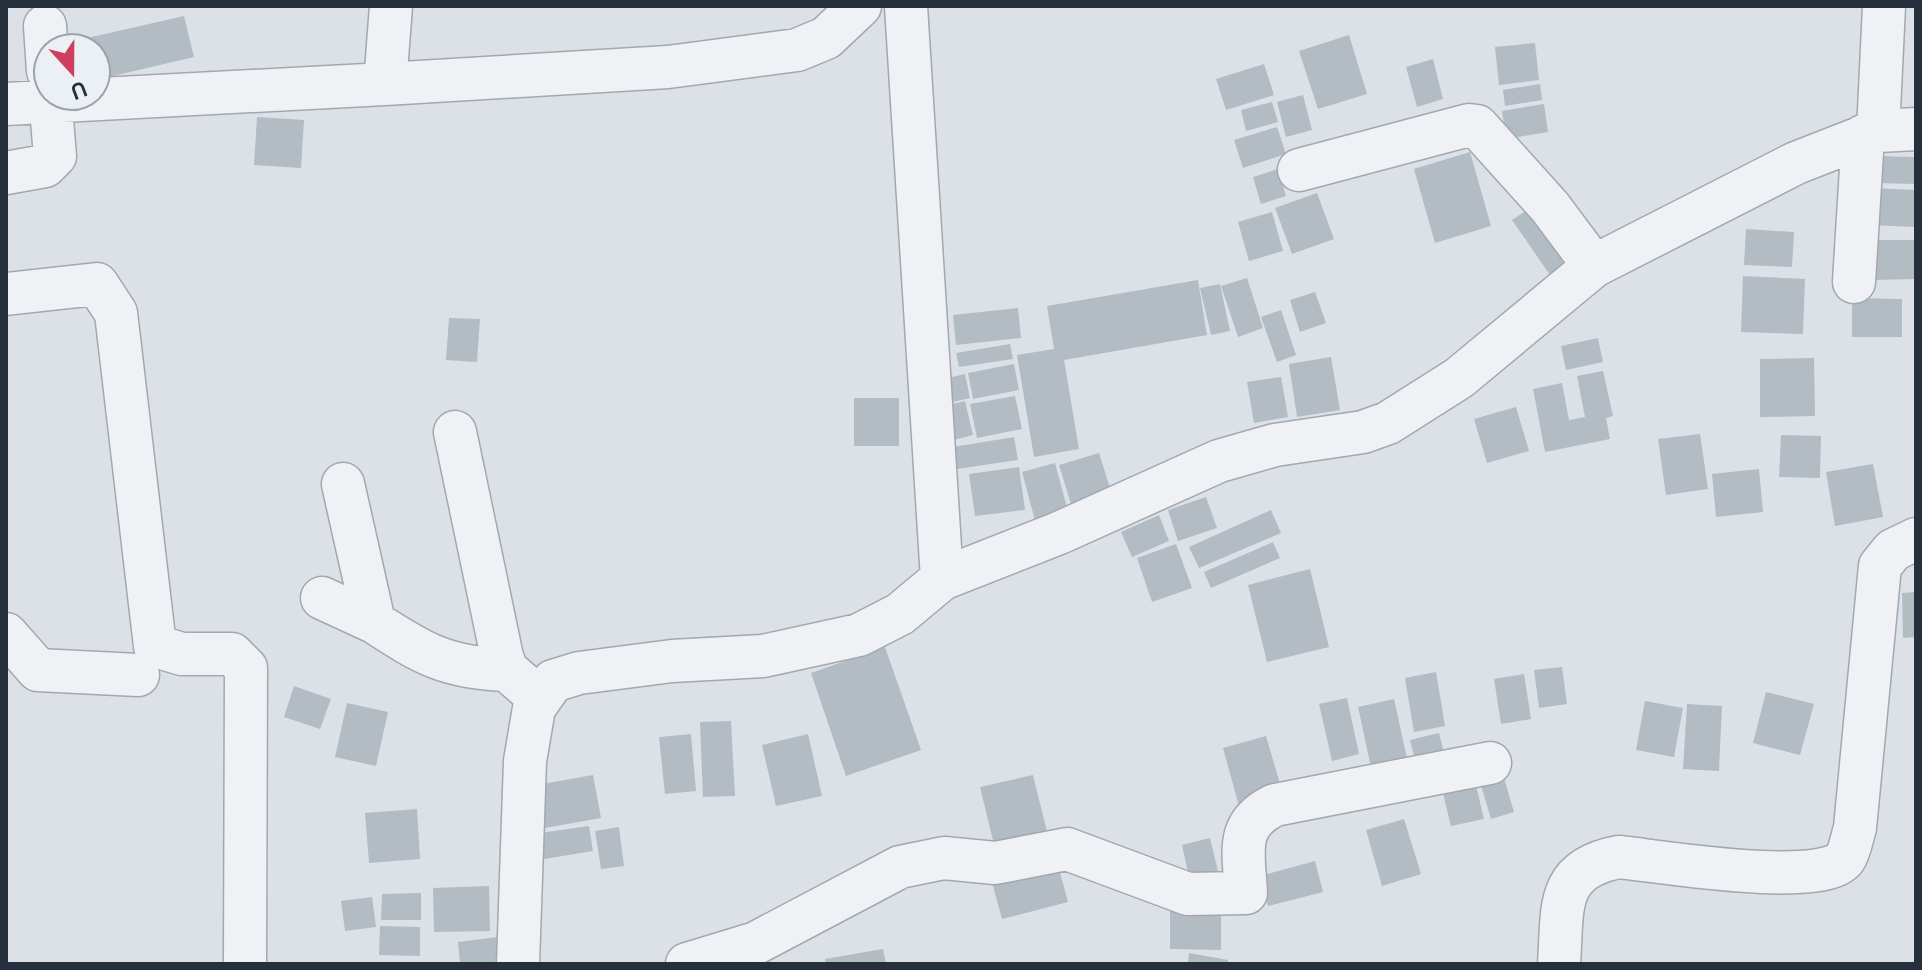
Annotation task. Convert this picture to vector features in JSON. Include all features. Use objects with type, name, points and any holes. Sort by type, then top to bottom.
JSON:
[{"type":"street","points":[[385,84],[391,6]]},
{"type":"street","points":[[112,88],[385,84],[668,67],[797,50],[826,38],[860,6]]},
{"type":"street","points":[[906,6],[942,579]]},
{"type":"street","points":[[1854,282],[1886,132],[1884,6]]},
{"type":"street","points":[[45,26],[45,32]]},
{"type":"street","points":[[6,104],[32,95]]},
{"type":"street","points":[[6,173],[52,162],[55,156],[51,112]]},
{"type":"street","points":[[1299,170],[1475,125],[1550,207],[1594,266]]},
{"type":"street","points":[[518,964],[525,761],[534,708],[553,681],[579,673],[672,661],[763,656],[859,635],[900,614],[942,579],[1059,533],[1219,461],[1275,445],[1363,432],[1388,423],[1459,378],[1594,266],[1796,163],[1886,132]]},
{"type":"street","points":[[6,294],[97,284],[116,313],[155,646],[182,654],[232,654],[246,668],[245,964]]},
{"type":"street","points":[[455,432],[507,670],[540,699]]},
{"type":"street","points":[[343,484],[374,622]]},
{"type":"street","points":[[1559,964],[1564,900],[1576,875],[1592,862],[1619,857],[1797,875],[1828,870],[1845,859],[1855,828],[1880,566],[1893,550],[1916,539]]},
{"type":"street","points":[[322,598],[374,622],[426,656],[473,669],[507,670]]},
{"type":"street","points":[[6,634],[38,670],[138,675]]},
{"type":"street","points":[[687,964],[756,943],[900,867],[944,858],[995,863],[1067,849],[1188,894],[1246,893],[1245,830],[1256,814],[1275,805],[1490,763]]},
{"type":"building","points":[[184,16],[194,57],[112,76],[112,32]]},
{"type":"building","points":[[1349,35],[1367,94],[1318,109],[1299,51]]},
{"type":"building","points":[[1535,43],[1539,80],[1499,85],[1495,47]]},
{"type":"building","points":[[1433,59],[1443,99],[1417,107],[1406,67]]},
{"type":"building","points":[[1264,64],[1274,95],[1226,110],[1216,79]]},
{"type":"building","points":[[1540,84],[1542,100],[1505,106],[1503,90]]},
{"type":"building","points":[[1303,95],[1312,130],[1286,137],[1277,102]]},
{"type":"building","points":[[1272,102],[1278,122],[1246,131],[1241,110]]},
{"type":"building","points":[[1544,104],[1548,132],[1506,139],[1502,111]]},
{"type":"building","points":[[257,117],[304,120],[301,168],[254,165]]},
{"type":"building","points":[[1277,127],[1286,154],[1243,168],[1234,140]]},
{"type":"building","points":[[1470,152],[1491,226],[1435,243],[1414,169]]},
{"type":"building","points":[[1877,156],[1916,157],[1916,184],[1876,183]]},
{"type":"building","points":[[1278,169],[1286,196],[1261,204],[1253,177]]},
{"type":"building","points":[[1871,188],[1916,190],[1916,227],[1869,225]]},
{"type":"building","points":[[1317,193],[1334,239],[1292,254],[1275,208]]},
{"type":"building","points":[[1541,201],[1578,256],[1550,275],[1512,220]]},
{"type":"building","points":[[1272,212],[1283,251],[1249,261],[1238,222]]},
{"type":"building","points":[[1746,229],[1794,232],[1792,267],[1744,265]]},
{"type":"building","points":[[1873,240],[1914,240],[1914,279],[1874,280]]},
{"type":"building","points":[[1743,276],[1805,279],[1803,334],[1741,332]]},
{"type":"building","points":[[1247,278],[1263,328],[1238,337],[1221,286]]},
{"type":"building","points":[[1198,280],[1207,335],[1064,360],[1079,449],[1034,457],[1017,355],[1054,349],[1047,306]]},
{"type":"building","points":[[1220,284],[1230,331],[1211,335],[1200,288]]},
{"type":"building","points":[[1315,292],[1326,323],[1300,332],[1290,300]]},
{"type":"building","points":[[1852,298],[1902,299],[1902,337],[1852,337]]},
{"type":"building","points":[[1018,308],[1021,338],[956,345],[953,315]]},
{"type":"building","points":[[1281,310],[1296,355],[1277,362],[1261,317]]},
{"type":"building","points":[[449,318],[480,319],[477,362],[446,360]]},
{"type":"building","points":[[1598,338],[1603,362],[1566,370],[1561,346]]},
{"type":"building","points":[[1010,344],[1013,359],[959,367],[956,353]]},
{"type":"building","points":[[1331,357],[1340,410],[1297,417],[1289,364]]},
{"type":"building","points":[[1814,358],[1815,416],[1760,417],[1760,359]]},
{"type":"building","points":[[1014,364],[1019,390],[973,399],[968,373]]},
{"type":"building","points":[[1603,371],[1613,416],[1606,418],[1610,439],[1545,452],[1533,389],[1562,383],[1569,420],[1585,417],[1577,376]]},
{"type":"building","points":[[965,374],[970,398],[948,403],[943,379]]},
{"type":"building","points":[[1281,377],[1288,417],[1254,423],[1247,382]]},
{"type":"building","points":[[1015,396],[1022,429],[977,438],[970,404]]},
{"type":"building","points":[[854,398],[899,398],[899,446],[854,446]]},
{"type":"building","points":[[965,401],[973,435],[950,441],[941,407]]},
{"type":"building","points":[[1516,407],[1529,451],[1487,463],[1474,419]]},
{"type":"building","points":[[1700,434],[1708,489],[1666,495],[1658,439]]},
{"type":"building","points":[[1781,435],[1821,436],[1820,478],[1779,477]]},
{"type":"building","points":[[1014,437],[1018,460],[957,469],[953,447]]},
{"type":"building","points":[[1099,453],[1115,504],[1075,517],[1059,465]]},
{"type":"building","points":[[1055,463],[1069,515],[1036,524],[1022,472]]},
{"type":"building","points":[[1873,464],[1883,517],[1835,526],[1826,472]]},
{"type":"building","points":[[1019,467],[1025,510],[975,516],[969,474]]},
{"type":"building","points":[[1759,469],[1763,512],[1716,517],[1712,474]]},
{"type":"building","points":[[1206,497],[1217,528],[1178,541],[1168,510]]},
{"type":"building","points":[[1271,510],[1281,533],[1199,568],[1189,547]]},
{"type":"building","points":[[1159,515],[1169,541],[1132,557],[1121,532]]},
{"type":"building","points":[[1273,542],[1280,558],[1211,588],[1204,572]]},
{"type":"building","points":[[1176,544],[1192,588],[1152,602],[1137,558]]},
{"type":"building","points":[[1310,569],[1329,647],[1267,662],[1248,585]]},
{"type":"building","points":[[1916,592],[1916,637],[1903,638],[1902,593]]},
{"type":"building","points":[[885,647],[921,750],[846,776],[811,673]]},
{"type":"building","points":[[1562,667],[1567,704],[1539,708],[1534,670]]},
{"type":"building","points":[[1436,672],[1445,726],[1414,732],[1405,678]]},
{"type":"building","points":[[1524,674],[1531,719],[1501,724],[1494,679]]},
{"type":"building","points":[[294,686],[331,699],[320,729],[284,717]]},
{"type":"building","points":[[1766,692],[1814,704],[1800,755],[1753,743]]},
{"type":"building","points":[[1347,698],[1359,754],[1332,761],[1319,704]]},
{"type":"building","points":[[1394,699],[1408,763],[1372,772],[1358,707]]},
{"type":"building","points":[[1645,701],[1683,708],[1674,757],[1636,750]]},
{"type":"building","points":[[347,703],[388,712],[376,766],[335,757]]},
{"type":"building","points":[[1687,704],[1722,706],[1719,771],[1683,769]]},
{"type":"building","points":[[731,721],[735,796],[703,797],[700,722]]},
{"type":"building","points":[[1439,733],[1448,769],[1419,776],[1410,740]]},
{"type":"building","points":[[691,734],[696,791],[665,794],[659,737]]},
{"type":"building","points":[[808,734],[822,796],[776,806],[762,745]]},
{"type":"building","points":[[1266,736],[1283,794],[1239,806],[1223,748]]},
{"type":"building","points":[[1501,768],[1514,812],[1491,819],[1478,775]]},
{"type":"building","points":[[1473,773],[1484,819],[1451,826],[1440,781]]},
{"type":"building","points":[[593,775],[601,818],[545,828],[537,785]]},
{"type":"building","points":[[1033,775],[1051,848],[998,861],[980,787]]},
{"type":"building","points":[[417,809],[420,859],[369,863],[365,813]]},
{"type":"building","points":[[1404,819],[1421,874],[1382,886],[1366,830]]},
{"type":"building","points":[[589,826],[593,851],[544,859],[540,833]]},
{"type":"building","points":[[619,827],[624,866],[601,869],[595,831]]},
{"type":"building","points":[[1210,838],[1221,884],[1192,891],[1182,845]]},
{"type":"building","points":[[1055,854],[1068,902],[1002,919],[989,871]]},
{"type":"building","points":[[1315,861],[1323,892],[1268,906],[1260,876]]},
{"type":"building","points":[[489,886],[490,931],[434,932],[433,888]]},
{"type":"building","points":[[421,893],[421,920],[381,920],[382,894]]},
{"type":"building","points":[[372,897],[376,927],[345,931],[341,901]]},
{"type":"building","points":[[1170,910],[1221,910],[1221,950],[1170,949]]},
{"type":"building","points":[[380,926],[420,927],[420,956],[379,955]]},
{"type":"building","points":[[498,937],[502,964],[460,964],[458,942]]},
{"type":"building","points":[[883,949],[886,964],[826,964],[825,959]]},
{"type":"building","points":[[1189,953],[1228,960],[1228,964],[1188,964]]}]
